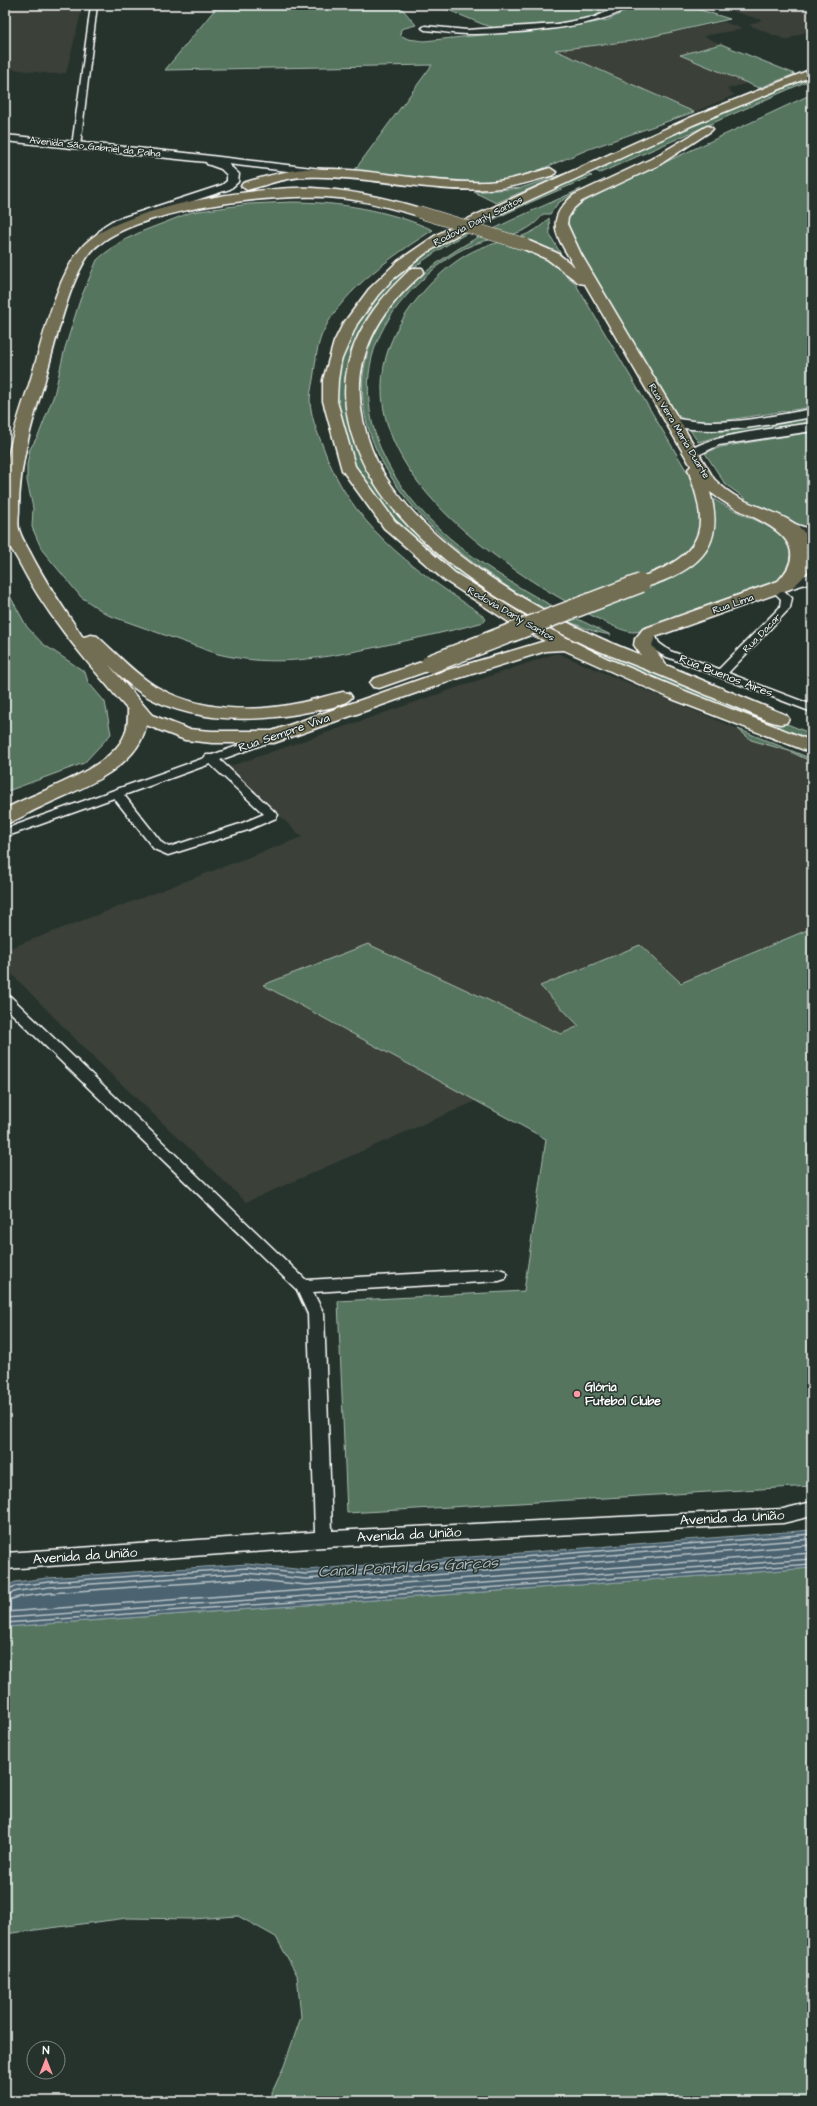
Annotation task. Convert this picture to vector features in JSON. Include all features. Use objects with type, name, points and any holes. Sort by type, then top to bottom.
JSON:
[{"type":"main road","name":"Rodovia Darly Santos","points":[[812,72],[712,122],[520,211],[474,234],[443,252],[411,276],[385,303],[366,332],[355,364],[352,398],[358,433],[374,469],[400,506],[437,544],[485,580],[529,608],[594,642],[812,731]]},
{"type":"main road","points":[[742,113],[812,82]]},
{"type":"main road","name":"Rodovia Darly Santos","points":[[712,122],[479,218],[426,248],[393,273],[366,300],[346,331],[334,363],[330,398],[336,434],[352,472],[378,511],[416,550],[465,588],[504,613],[565,645],[702,705],[812,748]]},
{"type":"main road","points":[[616,143],[712,122]]},
{"type":"main road","points":[[603,304],[562,230],[560,221],[564,212],[578,198],[655,162],[712,122]]},
{"type":"main road","name":"Avenida São Gabriel da Palha","points":[[5,138],[186,156],[349,175]]},
{"type":"main road","name":"Avenida São Gabriel da Palha","points":[[97,241],[108,228],[116,223],[217,192],[232,182],[233,174],[225,167],[186,156]]},
{"type":"main road","points":[[182,208],[226,192],[287,175],[309,173],[349,175],[481,187],[522,182],[557,169]]},
{"type":"main road","points":[[274,737],[212,737],[185,734],[146,719],[76,639],[34,574],[11,532],[11,484],[26,420],[70,275],[83,253],[97,241],[131,222],[182,208],[236,197],[311,192],[370,198],[524,244],[548,254],[570,268],[587,282],[603,304]]},
{"type":"main road","name":"Rua Vera Maria Duarte","points":[[603,304],[708,481],[722,494],[736,502],[786,525],[802,542],[806,560],[797,576],[776,589]]},
{"type":"main road","points":[[5,447],[26,420]]},
{"type":"main road","points":[[58,613],[149,690],[189,705],[221,711],[271,712],[310,707],[335,700],[666,574],[686,561],[699,547],[706,534],[707,513],[692,454]]},
{"type":"main road","points":[[5,551],[34,574]]},
{"type":"main road","name":"Rua Lima","points":[[594,642],[626,639],[652,632],[776,589]]},
{"type":"main road","points":[[652,632],[644,639],[643,645],[659,668]]},
{"type":"main road","name":"Rua Sempre Viva","points":[[274,737],[450,675],[545,646],[565,645]]},
{"type":"main road","points":[[5,818],[90,776],[123,751],[134,736],[137,725],[137,710]]},
{"type":"street","points":[[76,146],[94,5]]},
{"type":"street","points":[[425,28],[467,32],[557,26],[597,19],[628,5]]},
{"type":"street","points":[[673,422],[697,427],[716,427],[812,413]]},
{"type":"street","points":[[692,454],[717,442],[812,427]]},
{"type":"street","name":"Rua Vera Maria Duarte","points":[[786,525],[812,535]]},
{"type":"street","name":"Rua Lima","points":[[776,589],[812,577]]},
{"type":"street","name":"Rua Dacar","points":[[721,674],[785,608],[786,598],[776,589]]},
{"type":"street","name":"Rua Buenos Aires","points":[[652,632],[652,642],[661,650],[812,709]]},
{"type":"street","name":"Rua Sempre Viva","points":[[5,833],[210,758],[274,737]]},
{"type":"street","points":[[116,793],[158,846],[168,851],[244,827],[272,815],[210,758]]},
{"type":"street","points":[[5,999],[303,1286],[316,1314],[324,1539]]},
{"type":"street","points":[[303,1286],[499,1275]]},
{"type":"street","name":"Avenida da União","points":[[5,1561],[324,1539],[783,1516],[812,1509]]},
{"type":"shaded area","points":[[5,5],[83,5],[66,73],[52,74],[5,68]]},
{"type":"shaded area","points":[[712,5],[812,5],[812,29],[786,40],[749,25],[762,20]]},
{"type":"shaded area","points":[[724,22],[743,29],[703,36],[721,44],[681,55],[748,83],[727,89],[735,95],[694,112],[554,50],[632,41]]},
{"type":"shaded area","points":[[557,653],[738,729],[755,741],[789,751],[812,762],[812,928],[561,1034],[368,944],[264,986],[476,1101],[246,1202],[93,1057],[5,967],[5,950],[302,837],[228,767]]},
{"type":"green space","points":[[254,5],[399,5],[416,25],[401,29],[400,35],[408,39],[424,41],[586,24],[608,20],[637,5],[684,5],[730,19],[632,41],[555,50],[694,112],[589,149],[513,181],[471,183],[354,171],[432,65],[165,70],[216,8]]},
{"type":"green space","points":[[436,5],[619,5],[586,20],[502,30],[482,24]]},
{"type":"green space","points":[[721,44],[795,74],[759,88],[680,55]]},
{"type":"green space","points":[[812,74],[812,79],[600,173],[594,170]]},
{"type":"green space","points":[[812,94],[812,407],[708,423],[685,420],[676,414],[570,234],[568,219],[571,212],[578,205],[612,187]]},
{"type":"green space","points":[[569,172],[496,203],[474,192],[521,188]]},
{"type":"green space","points":[[585,174],[592,176],[509,212],[465,234],[424,260],[388,291],[362,326],[347,368],[347,416],[350,431],[361,459],[376,486],[404,520],[511,604],[518,612],[453,573],[396,523],[358,472],[351,459],[336,398],[339,363],[347,342],[364,311],[388,282],[419,257],[456,234]]},
{"type":"green space","points":[[581,189],[558,203],[550,214],[543,214],[528,228],[510,235],[479,242],[457,252],[434,269],[410,292],[389,319],[374,349],[368,383],[369,401],[378,443],[397,480],[425,514],[458,545],[495,572],[535,596],[611,635],[593,631],[551,613],[489,574],[456,549],[421,516],[393,480],[374,444],[364,406],[364,369],[376,331],[401,295],[440,261],[456,250],[491,230]]},
{"type":"green space","points":[[309,202],[364,208],[399,217],[433,230],[387,261],[344,300],[333,315],[324,330],[318,346],[310,400],[316,428],[334,472],[348,497],[365,520],[384,541],[406,560],[477,611],[486,619],[484,622],[377,647],[317,658],[279,661],[239,658],[218,654],[108,615],[81,597],[42,550],[32,527],[33,508],[27,481],[27,465],[30,449],[39,434],[54,395],[65,348],[80,300],[97,260],[122,241],[143,231],[192,212],[249,204]]},
{"type":"green space","points":[[549,218],[550,235],[566,263],[562,272],[575,283],[689,475],[701,489],[714,499],[771,528],[785,537],[797,549],[791,572],[778,581],[667,620],[643,630],[634,632],[620,629],[567,602],[495,556],[459,526],[427,493],[401,457],[386,418],[382,376],[395,333],[402,320],[433,281],[459,259],[486,246],[528,234],[542,225]]},
{"type":"green space","points":[[812,416],[812,422],[716,437],[698,442],[690,430],[719,430]]},
{"type":"green space","points":[[812,432],[812,531],[741,502],[746,499],[725,484],[705,453],[721,447]]},
{"type":"green space","points":[[5,587],[27,627],[43,644],[85,672],[88,682],[105,702],[111,734],[84,763],[5,792]]},
{"type":"green space","points":[[596,647],[812,734],[812,742],[583,648]]},
{"type":"green space","points":[[738,729],[812,759],[812,762],[789,751],[751,740]]},
{"type":"green space","points":[[812,928],[812,1486],[347,1513],[338,1301],[524,1291],[546,1139],[263,985],[368,944],[561,1034],[579,1026],[540,986],[640,945],[681,983]]},
{"type":"green space","points":[[812,1568],[812,2101],[268,2101],[284,2066],[301,2017],[297,1975],[276,1937],[238,1916],[192,1919],[127,1918],[5,1934],[5,1627]]},
{"type":"water","name":"Canal Pontal das Garças","points":[[812,1530],[812,1568],[5,1627],[5,1587],[15,1582],[48,1578],[247,1564],[306,1570]]},
{"type":"place","name":"Glória Futebol Clube","points":[[577,1394]]}]
